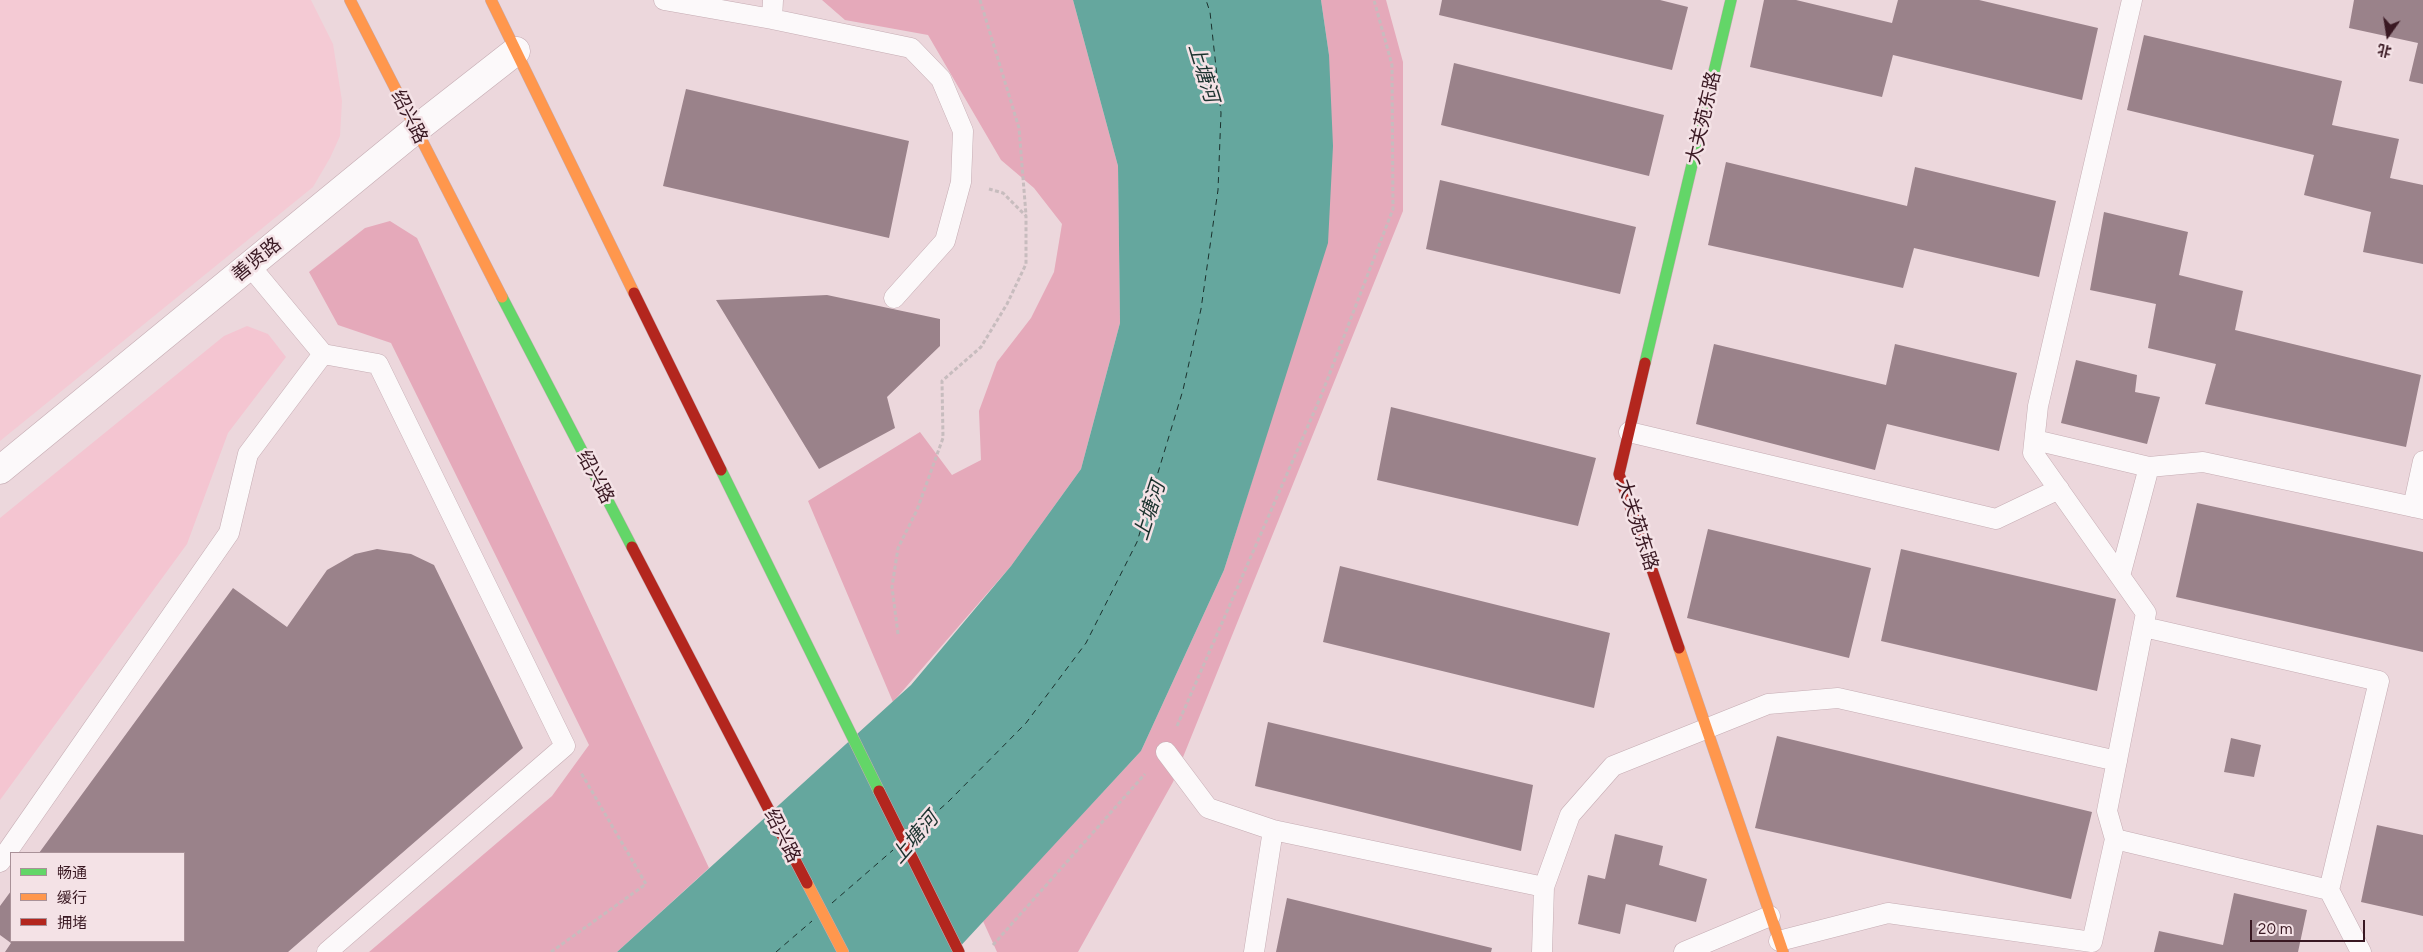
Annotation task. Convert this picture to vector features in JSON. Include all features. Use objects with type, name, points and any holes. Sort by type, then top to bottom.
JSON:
[{"type":"main road","name":"绍兴路","points":[[350,0],[415,130],[842,952]]},
{"type":"main road","points":[[491,0],[834,702],[959,952]]},
{"type":"main road","name":"大关苑东路","points":[[1731,0],[1619,474],[1781,947]]},
{"type":"street","name":"善贤路","points":[[0,470],[415,130],[516,52]]},
{"type":"lane","points":[[664,0],[772,9],[911,48],[941,79],[963,131],[961,182],[945,241],[894,298]]},
{"type":"lane","points":[[1781,947],[1888,913],[2092,942],[2115,839],[2107,811],[2146,613],[2033,453],[2038,406],[2132,0]]},
{"type":"lane","points":[[250,266],[323,354],[378,364],[565,746],[327,952]]},
{"type":"lane","points":[[0,862],[229,533],[248,454],[323,354]]},
{"type":"lane","points":[[1630,432],[1996,519],[2059,489]]},
{"type":"lane","points":[[2035,440],[2149,467],[2203,462],[2418,508],[2423,461]]},
{"type":"lane","points":[[2120,576],[2149,467]]},
{"type":"lane","points":[[2144,627],[2379,681],[2330,890],[2361,952]]},
{"type":"lane","points":[[1542,952],[1544,887],[1570,815],[1613,766],[1768,704],[1838,698],[2117,761]]},
{"type":"lane","points":[[1166,752],[1208,808],[1273,830],[1544,887]]},
{"type":"lane","points":[[1254,952],[1273,830]]},
{"type":"lane","points":[[2115,839],[2330,890]]},
{"type":"lane","points":[[1684,952],[1770,916]]},
{"type":"path","points":[[898,634],[892,587],[898,548],[917,510],[943,438],[942,380],[981,347],[1007,304],[1026,264],[1026,216],[1019,128],[980,0]]},
{"type":"path","points":[[987,952],[1166,752],[1321,396],[1392,209],[1392,66],[1374,0]]},
{"type":"path","points":[[961,182],[1003,193],[1026,216]]},
{"type":"path","points":[[551,952],[646,884],[565,746]]},
{"type":"shaded area","points":[[0,0],[311,0],[333,44],[342,101],[340,136],[313,187],[0,441]]},
{"type":"shaded area","points":[[822,0],[1073,0],[1118,166],[1120,323],[1081,469],[1011,566],[893,702],[808,501],[920,432],[952,475],[981,460],[979,411],[997,362],[1031,318],[1054,272],[1062,224],[1034,188],[1001,160],[928,35],[845,20]]},
{"type":"shaded area","points":[[1321,0],[1386,0],[1403,62],[1403,211],[1173,782],[1078,952],[997,952],[983,921],[1141,751],[1224,570],[1266,436],[1329,55]]},
{"type":"shaded area","points":[[390,221],[417,238],[709,868],[617,952],[369,952],[552,796],[589,745],[391,343],[338,325],[309,272],[365,228]]},
{"type":"shaded area","points":[[247,326],[268,334],[286,357],[228,433],[187,544],[0,800],[0,518],[224,336]]},
{"type":"water","name":"上塘河","points":[[1073,0],[1321,0],[1329,55],[1333,146],[1328,243],[1224,570],[1141,751],[955,952],[617,952],[911,685],[1011,566],[1081,469],[1120,323],[1118,166]]},
{"type":"building","points":[[1442,0],[1660,0],[1688,7],[1672,70],[1439,15]]},
{"type":"building","points":[[1764,0],[1796,0],[1892,23],[1898,0],[1979,0],[2098,28],[2082,100],[1893,55],[1882,97],[1750,67]]},
{"type":"building","points":[[2354,0],[2423,0],[2423,84],[2409,81],[2418,43],[2349,28]]},
{"type":"building","points":[[2144,35],[2342,81],[2332,125],[2399,139],[2390,178],[2423,185],[2423,264],[2363,252],[2371,212],[2304,195],[2314,155],[2127,110]]},
{"type":"building","points":[[1454,63],[1664,115],[1649,176],[1441,125]]},
{"type":"building","points":[[686,89],[909,141],[889,238],[663,186]]},
{"type":"building","points":[[1726,162],[1907,206],[1915,167],[2056,201],[2039,277],[1914,248],[1903,288],[1708,245]]},
{"type":"building","points":[[1440,180],[1636,227],[1620,294],[1426,249]]},
{"type":"building","points":[[2104,212],[2188,232],[2179,275],[2243,291],[2235,330],[2421,375],[2406,447],[2205,404],[2216,364],[2148,348],[2156,304],[2090,290]]},
{"type":"building","points":[[827,295],[940,319],[940,346],[887,397],[895,428],[819,469],[716,300]]},
{"type":"building","points":[[1714,344],[1886,385],[1895,344],[2017,373],[1999,451],[1887,424],[1875,470],[1696,424]]},
{"type":"building","points":[[2076,360],[2137,375],[2135,392],[2160,397],[2147,444],[2061,423]]},
{"type":"building","points":[[1391,407],[1596,458],[1578,526],[1377,480]]},
{"type":"building","points":[[2197,503],[2423,552],[2423,652],[2176,597]]},
{"type":"building","points":[[1708,529],[1871,568],[1849,658],[1687,618]]},
{"type":"building","points":[[377,549],[411,554],[434,565],[523,748],[288,952],[5,952],[11,943],[0,935],[0,906],[10,892],[10,942],[185,942],[185,852],[40,852],[233,588],[287,627],[327,570],[355,554]]},
{"type":"building","points":[[1901,549],[2116,599],[2097,691],[1881,641]]},
{"type":"building","points":[[1340,566],[1610,633],[1594,708],[1323,642]]},
{"type":"building","points":[[1268,722],[1533,785],[1521,851],[1255,786]]},
{"type":"building","points":[[1777,736],[2092,812],[2071,899],[1755,828]]},
{"type":"building","points":[[2231,738],[2261,745],[2254,777],[2224,772]]},
{"type":"building","points":[[2377,825],[2423,835],[2423,916],[2361,902]]},
{"type":"building","points":[[1615,834],[1663,846],[1659,865],[1707,879],[1696,922],[1626,904],[1620,934],[1578,924],[1588,875],[1605,879]]},
{"type":"building","points":[[2234,893],[2307,910],[2298,952],[2154,952],[2159,931],[2223,945]]},
{"type":"building","points":[[1287,898],[1492,948],[1491,952],[1276,952]]},
{"type":"ferry route","points":[[915,831],[948,802],[1026,723],[1086,643],[1137,542],[1183,390],[1201,309],[1218,190],[1221,113],[1210,12],[1206,0]]},
{"type":"ferry route","points":[[832,903],[893,850]]},
{"type":"ferry route","points":[[776,952],[812,921]]},
{"type":"traffic: fast","points":[[1645,363],[1731,0]]},
{"type":"traffic: fast","points":[[502,297],[632,547]]},
{"type":"traffic: fast","points":[[721,470],[879,791]]},
{"type":"traffic: slow","points":[[350,0],[502,297]]},
{"type":"traffic: slow","points":[[491,0],[634,293]]},
{"type":"traffic: slow","points":[[1679,648],[1783,952]]},
{"type":"traffic: slow","points":[[807,883],[843,952]]},
{"type":"traffic: jam","points":[[634,293],[721,470]]},
{"type":"traffic: jam","points":[[1645,363],[1619,474],[1679,648]]},
{"type":"traffic: jam","points":[[632,547],[807,883]]},
{"type":"traffic: jam","points":[[879,791],[959,952]]}]
